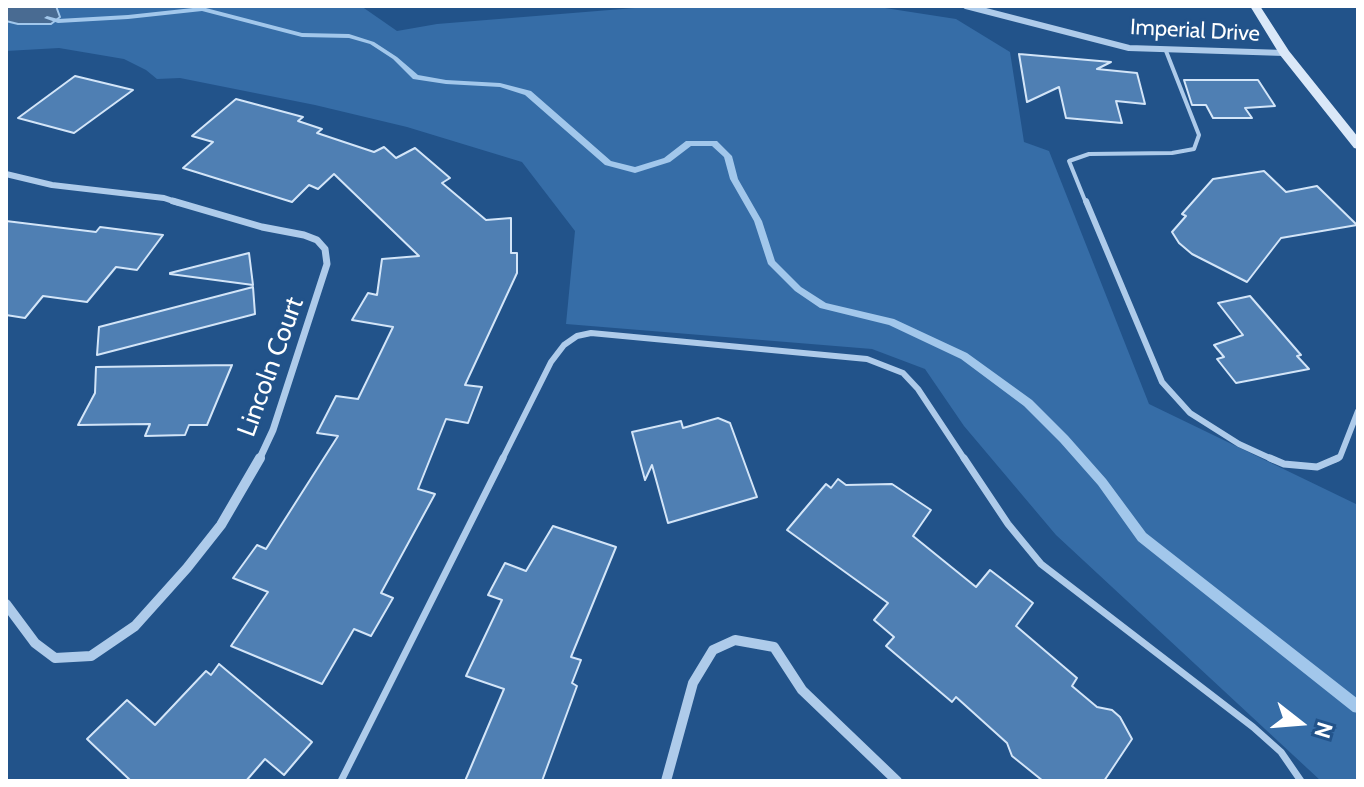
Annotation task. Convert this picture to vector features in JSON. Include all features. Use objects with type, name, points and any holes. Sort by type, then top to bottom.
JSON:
[{"type":"street","name":"Imperial Drive","points":[[966,6],[1092,40],[1166,51],[1284,53]]},
{"type":"street","points":[[1255,6],[1284,53],[1358,145]]},
{"type":"street","name":"Lincoln Court","points":[[6,174],[52,185],[164,198],[262,227],[304,235],[317,240],[325,249],[327,264],[273,430],[247,484],[212,536],[135,626],[91,656],[55,658],[35,643],[6,604]]},
{"type":"street","points":[[666,781],[693,683],[713,650],[735,640],[774,647],[802,690],[897,781]]},
{"type":"lane","points":[[1166,51],[1199,135],[1194,149],[1172,153],[1089,154],[1069,161],[1162,382],[1190,413],[1239,444],[1284,464],[1317,467],[1340,457],[1358,411]]},
{"type":"lane","points":[[341,781],[551,362],[564,345],[577,336],[591,333],[867,359],[903,373],[918,389],[1008,524],[1041,564],[1253,727],[1281,752],[1301,781]]},
{"type":"shaded area","points":[[6,6],[361,6],[397,31],[437,24],[659,6],[872,6],[956,19],[1010,52],[1024,142],[1049,151],[1149,404],[1358,505],[1358,781],[1321,781],[1056,535],[964,426],[925,369],[872,349],[566,324],[575,231],[522,162],[407,127],[315,105],[180,78],[157,79],[124,59],[59,48],[6,51]]},
{"type":"shaded area","points":[[6,6],[56,6],[60,17],[51,24],[18,24],[6,21]]},
{"type":"building","points":[[1019,54],[1111,62],[1097,69],[1137,73],[1145,104],[1116,101],[1122,123],[1066,118],[1059,87],[1027,102]]},
{"type":"building","points":[[75,76],[133,90],[74,133],[18,118]]},
{"type":"building","points":[[1184,80],[1258,80],[1275,106],[1245,108],[1252,118],[1213,118],[1206,105],[1192,105]]},
{"type":"building","points":[[236,99],[303,117],[298,121],[322,129],[317,133],[374,152],[384,147],[396,158],[415,148],[450,178],[442,183],[486,220],[511,218],[511,253],[517,253],[517,273],[465,385],[482,387],[468,423],[446,419],[418,489],[435,494],[381,593],[393,598],[371,636],[354,629],[322,684],[231,646],[268,592],[233,578],[257,545],[266,549],[338,436],[317,433],[336,396],[358,399],[393,327],[352,320],[368,293],[377,295],[382,259],[419,256],[334,174],[318,189],[309,185],[292,202],[183,168],[213,142],[192,136]]},
{"type":"building","points":[[1264,171],[1286,192],[1317,186],[1357,225],[1281,238],[1247,282],[1192,254],[1172,232],[1186,216],[1182,214],[1213,179]]},
{"type":"building","points":[[6,221],[96,232],[100,227],[163,235],[137,270],[116,267],[87,302],[43,296],[25,318],[6,315]]},
{"type":"building","points":[[249,253],[253,285],[170,274],[170,273]]},
{"type":"building","points":[[253,287],[255,314],[97,355],[99,327]]},
{"type":"building","points":[[1250,296],[1301,355],[1297,356],[1309,369],[1236,383],[1217,359],[1224,357],[1214,345],[1243,335],[1218,303]]},
{"type":"building","points":[[232,365],[207,425],[189,425],[185,435],[145,436],[150,424],[78,425],[95,393],[96,367]]},
{"type":"building","points":[[718,418],[730,423],[757,497],[668,523],[652,465],[645,480],[632,432],[681,421],[683,428]]},
{"type":"building","points":[[838,479],[846,485],[892,484],[931,510],[913,536],[976,587],[990,570],[1033,603],[1016,626],[1077,678],[1072,686],[1097,707],[1112,710],[1120,717],[1132,739],[1104,781],[1043,781],[1012,756],[1007,743],[956,697],[952,702],[886,646],[894,637],[874,620],[888,603],[787,530],[826,484],[831,488]]},
{"type":"building","points":[[553,526],[616,547],[571,657],[581,660],[572,683],[577,686],[542,781],[465,781],[504,689],[466,676],[502,600],[488,595],[505,563],[526,571]]},
{"type":"building","points":[[219,664],[312,742],[284,775],[265,759],[246,781],[131,781],[87,739],[127,700],[155,725],[206,671],[211,675]]},
{"type":"waterway","points":[[47,18],[58,21],[128,17],[202,9],[302,35],[349,36],[372,43],[416,77],[500,85],[528,93],[608,163],[635,170],[667,160],[689,143],[714,143],[728,156],[734,179],[758,221],[771,262],[798,289],[823,306],[891,322],[964,356],[1028,403],[1102,482],[1142,537],[1358,707]]}]
